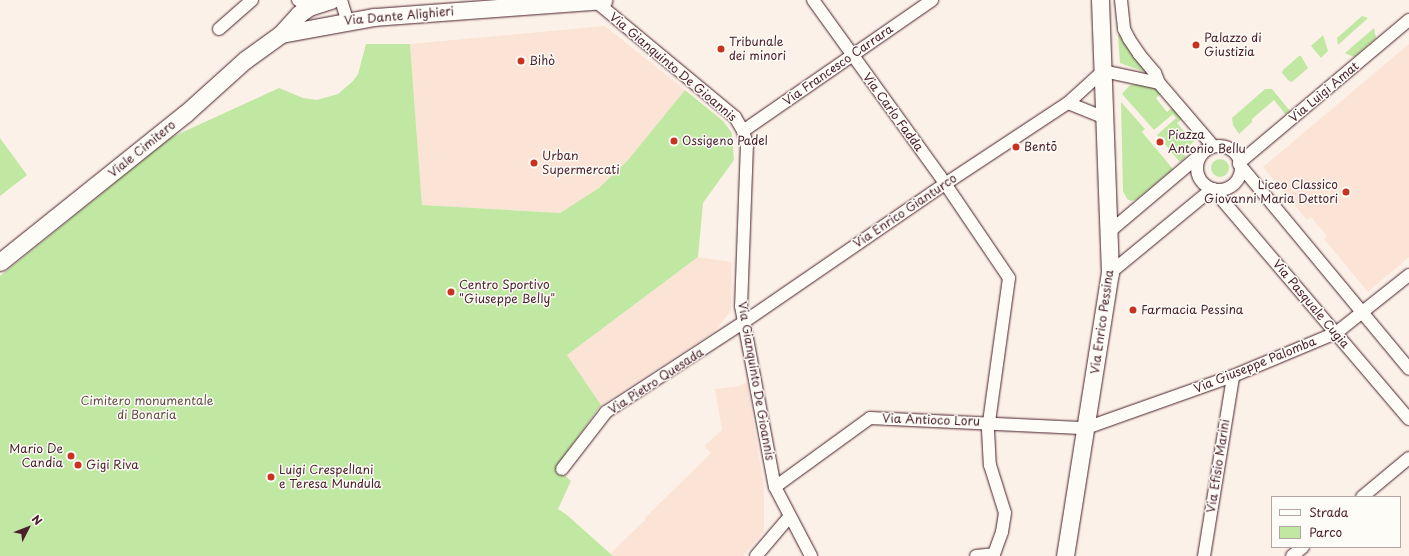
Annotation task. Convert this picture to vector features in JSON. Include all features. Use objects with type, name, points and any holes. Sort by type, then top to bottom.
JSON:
[{"type":"main road","points":[[281,34],[299,14],[303,3],[331,0]]},
{"type":"main road","name":"Via Dante Alighieri","points":[[281,34],[347,20],[374,17],[597,0]]},
{"type":"main road","name":"Via Enrico Pessina","points":[[1065,556],[1110,273],[1101,7]]},
{"type":"main road","name":"Viale Cimitero","points":[[0,262],[185,114],[245,60],[281,34]]},
{"type":"street","points":[[219,29],[252,0]]},
{"type":"street","points":[[341,0],[347,20]]},
{"type":"street","name":"Via Gianquinto De Gioannis","points":[[597,0],[735,117],[744,130],[747,144],[741,306],[775,487],[811,556]]},
{"type":"street","name":"Via Carlo Fadda","points":[[813,0],[945,184],[1009,278],[989,422],[988,441],[990,465],[1005,514],[1002,532],[995,555]]},
{"type":"street","name":"Via Francesco Carrara","points":[[744,130],[932,0]]},
{"type":"street","points":[[1121,5],[1124,29],[1138,54],[1155,73],[1159,83],[1209,149]]},
{"type":"street","name":"Via Luigi Amat","points":[[1239,164],[1409,20]]},
{"type":"street","points":[[1103,71],[1159,83]]},
{"type":"street","name":"Via Enrico Gianturco","points":[[744,322],[945,184],[1068,103],[1103,71]]},
{"type":"street","points":[[1068,103],[1105,118]]},
{"type":"street","points":[[1109,232],[1209,149],[1231,149],[1238,158],[1238,178],[1233,184],[1223,189],[1213,189],[1206,186],[1199,178],[1197,169],[1198,160],[1209,149]]},
{"type":"street","points":[[1239,164],[1409,369]]},
{"type":"street","points":[[1110,273],[1213,189]]},
{"type":"street","name":"Via Pasquale Cugia","points":[[1213,189],[1409,420]]},
{"type":"street","name":"Via Giuseppe Palomba","points":[[1086,428],[1233,376],[1336,333],[1409,275]]},
{"type":"street","name":"Via Pietro Quesada","points":[[562,469],[606,412],[744,322]]},
{"type":"street","name":"Via Efisio Marini","points":[[1204,556],[1233,376]]},
{"type":"street","name":"Via Antioco Loru","points":[[775,487],[870,418],[989,422],[1086,428]]},
{"type":"street","points":[[1363,496],[1409,458]]},
{"type":"street","points":[[756,556],[790,516]]},
{"type":"street","points":[[1292,556],[1302,548]]},
{"type":"street","points":[[976,556],[995,555]]},
{"type":"shaded area","points":[[605,26],[685,90],[628,160],[599,188],[560,213],[422,205],[410,44]]},
{"type":"shaded area","name":"Liceo Classico Giovanni Maria Dettori","points":[[1409,44],[1409,257],[1368,292],[1324,239],[1327,236],[1311,217],[1307,220],[1263,167]]},
{"type":"shaded area","points":[[698,257],[732,262],[731,311],[714,332],[601,405],[567,355]]},
{"type":"shaded area","points":[[747,382],[764,486],[764,532],[743,556],[613,556],[611,554],[617,547],[711,453],[704,446],[722,430],[715,389],[739,386]]},
{"type":"green space","points":[[1362,16],[1368,18],[1338,45],[1337,38]]},
{"type":"green space","points":[[1374,28],[1376,38],[1354,57],[1345,53]]},
{"type":"green space","points":[[1122,34],[1150,74],[1120,63],[1118,35]]},
{"type":"green space","points":[[1323,35],[1328,51],[1321,58],[1311,46]]},
{"type":"green space","name":"Cimitero monumentale di Bonaria","points":[[366,44],[410,44],[422,205],[560,213],[599,188],[628,160],[685,90],[723,121],[732,133],[734,160],[703,203],[698,257],[567,355],[601,405],[556,467],[571,481],[558,509],[567,515],[613,556],[0,556],[0,276],[170,138],[279,88],[303,98],[317,100],[338,94],[353,81],[358,74]]},
{"type":"green space","points":[[1299,56],[1301,56],[1308,68],[1292,82],[1289,81],[1282,73],[1283,70]]},
{"type":"green space","points":[[1137,83],[1155,87],[1161,94],[1156,98],[1167,112],[1172,108],[1182,119],[1177,123],[1188,136],[1193,132],[1198,138],[1182,152],[1186,157],[1180,162],[1157,135],[1176,118],[1173,114],[1154,130],[1122,94],[1129,86]]},
{"type":"green space","points":[[1265,89],[1272,89],[1290,111],[1286,115],[1274,100],[1252,119],[1252,122],[1239,134],[1233,125],[1232,118]]},
{"type":"green space","points":[[1121,102],[1145,129],[1142,132],[1173,169],[1137,199],[1131,201],[1127,199],[1123,191]]},
{"type":"green space","points":[[0,138],[27,175],[0,196]]},
{"type":"green space","points":[[1216,159],[1224,159],[1229,164],[1227,175],[1224,177],[1216,177],[1211,172],[1211,164]]},
{"type":"place","name":"Palazzo di Giustizia","points":[[1196,45]]},
{"type":"place","name":"Tribunale dei minori","points":[[721,49]]},
{"type":"place","name":"Bihò","points":[[521,61]]},
{"type":"place","name":"Ossigeno Padel","points":[[674,141]]},
{"type":"place","name":"Piazza Antonio Bellu","points":[[1160,142]]},
{"type":"place","name":"Bentō","points":[[1016,147]]},
{"type":"place","name":"Urban Supermercati","points":[[534,163]]},
{"type":"place","name":"Liceo Classico Giovanni Maria Dettori","points":[[1346,192]]},
{"type":"place","name":"Centro Sportivo \"Giuseppe Belly\"","points":[[451,292]]},
{"type":"place","name":"Farmacia Pessina","points":[[1133,310]]},
{"type":"place","name":"Mario De Candia","points":[[71,456]]},
{"type":"place","name":"Gigi Riva","points":[[78,465]]},
{"type":"place","name":"Luigi Crespellani e Teresa Mundula","points":[[271,477]]}]
